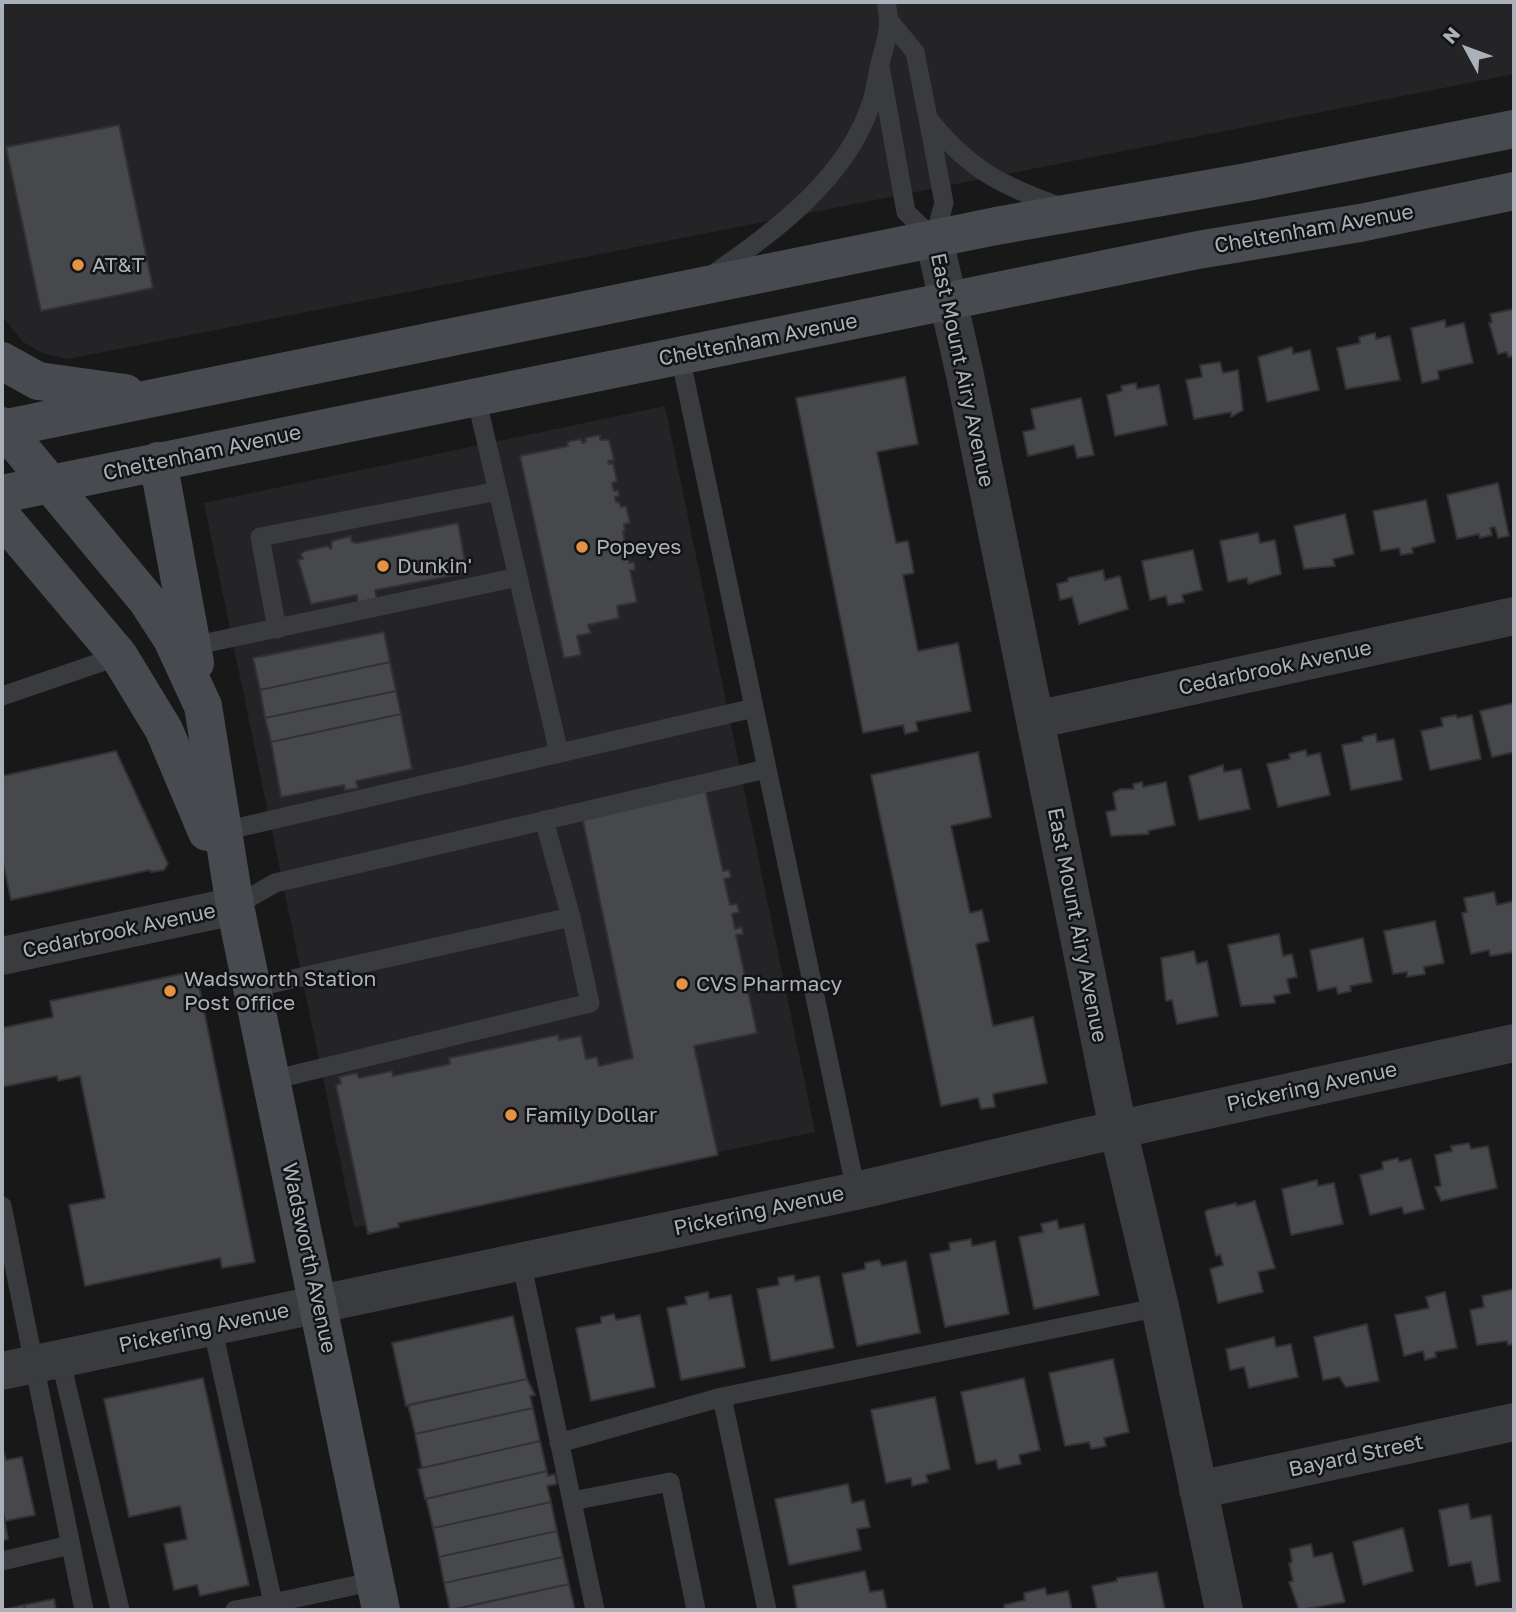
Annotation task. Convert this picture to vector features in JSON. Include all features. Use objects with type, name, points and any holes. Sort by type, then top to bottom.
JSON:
[{"type":"main road","points":[[2,428],[1072,211],[1247,182],[1514,129]]},
{"type":"main road","name":"Cheltenham Avenue","points":[[2,494],[1198,250],[1360,223],[1514,191]]},
{"type":"main road","points":[[2,361],[25,376],[51,383],[165,396]]},
{"type":"main road","name":"Wadsworth Avenue","points":[[2,428],[145,599],[172,639],[204,706],[235,906],[378,1596]]},
{"type":"main road","points":[[158,461],[204,706]]},
{"type":"main road","name":"Wadsworth Avenue","points":[[2,517],[118,656],[164,730],[182,766],[235,906]]},
{"type":"street","name":"East Mount Airy Avenue","points":[[933,239],[1118,1129],[1160,1307],[1224,1610]]},
{"type":"street","name":"Cedarbrook Avenue","points":[[1035,720],[1514,616]]},
{"type":"street","name":"Cedarbrook Avenue","points":[[2,956],[235,906]]},
{"type":"street","name":"Pickering Avenue","points":[[32,1364],[856,1191],[1118,1129],[1514,1043]]},
{"type":"street","name":"Bayard Street","points":[[1198,1490],[1514,1422]]},
{"type":"lane","points":[[880,66],[906,212],[933,239],[944,203],[915,52],[891,23],[886,2]]},
{"type":"lane","points":[[694,288],[811,197],[836,166],[856,135],[872,102],[891,23]]},
{"type":"lane","points":[[928,118],[948,142],[981,172],[1019,192],[1072,211]]},
{"type":"lane","points":[[680,356],[856,1191]]},
{"type":"lane","points":[[476,397],[559,753]]},
{"type":"lane","points":[[277,629],[260,537],[498,491]]},
{"type":"lane","points":[[192,646],[519,577]]},
{"type":"lane","points":[[2,696],[118,656]]},
{"type":"lane","points":[[224,831],[754,708]]},
{"type":"lane","points":[[235,906],[275,883],[766,769]]},
{"type":"lane","points":[[272,1080],[590,1003],[544,820]]},
{"type":"lane","points":[[252,988],[570,917]]},
{"type":"lane","points":[[2,1206],[83,1610]]},
{"type":"lane","points":[[521,1261],[595,1610]]},
{"type":"lane","points":[[559,1443],[722,1397],[1160,1307]]},
{"type":"lane","points":[[212,1326],[273,1602]]},
{"type":"lane","points":[[32,1364],[120,1610]]},
{"type":"lane","points":[[722,1397],[767,1610]]},
{"type":"lane","points":[[572,1502],[670,1482],[696,1610]]},
{"type":"lane","points":[[2,1561],[70,1545]]},
{"type":"lane","points":[[234,1610],[273,1602],[378,1596]]},
{"type":"shaded area","points":[[2,2],[1514,2],[1514,74],[68,359],[42,353],[23,342],[2,316]]},
{"type":"shaded area","points":[[665,406],[815,1132],[354,1228],[204,503]]},
{"type":"building","points":[[119,125],[153,288],[41,311],[6,147]]},
{"type":"building","points":[[1514,309],[1514,356],[1508,357],[1507,352],[1498,354],[1489,323],[1492,322],[1490,314]]},
{"type":"building","points":[[1445,320],[1446,327],[1464,323],[1473,363],[1438,371],[1439,379],[1422,383],[1411,328]]},
{"type":"building","points":[[1375,333],[1376,339],[1390,336],[1400,380],[1346,389],[1337,348],[1360,343],[1359,337]]},
{"type":"building","points":[[1292,347],[1293,354],[1310,350],[1319,390],[1267,402],[1258,357]]},
{"type":"building","points":[[1220,362],[1223,373],[1238,370],[1243,410],[1231,417],[1231,412],[1194,419],[1186,380],[1202,377],[1200,365]]},
{"type":"building","points":[[905,377],[918,444],[877,452],[896,543],[908,541],[914,573],[903,575],[918,651],[958,643],[971,711],[916,722],[918,731],[905,734],[903,725],[863,733],[796,398]]},
{"type":"building","points":[[1136,383],[1137,389],[1159,385],[1167,425],[1115,436],[1107,395],[1122,391],[1121,386]]},
{"type":"building","points":[[1081,398],[1094,455],[1077,458],[1074,445],[1028,456],[1023,432],[1035,429],[1031,409]]},
{"type":"building","name":"Popeyes","points":[[600,435],[600,440],[609,440],[614,460],[608,461],[609,464],[613,463],[617,481],[612,483],[619,496],[615,497],[616,502],[619,502],[621,507],[626,506],[630,523],[624,524],[623,531],[629,563],[634,562],[635,570],[630,570],[637,602],[617,606],[619,618],[588,625],[591,633],[577,636],[581,655],[564,658],[520,456],[568,446],[567,442],[581,439],[582,443],[586,442],[585,438]]},
{"type":"building","points":[[1498,483],[1509,536],[1498,538],[1495,527],[1490,528],[1492,535],[1480,538],[1479,534],[1457,539],[1447,495]]},
{"type":"building","points":[[1426,500],[1435,542],[1412,548],[1413,553],[1401,555],[1399,548],[1381,551],[1373,511]]},
{"type":"building","points":[[1345,514],[1354,554],[1333,559],[1335,566],[1304,569],[1294,526]]},
{"type":"building","name":"Dunkin'","points":[[458,523],[467,573],[375,590],[377,601],[358,605],[357,595],[311,604],[298,560],[303,559],[301,554],[305,551],[327,546],[331,549],[332,541],[351,536],[352,542],[357,543]]},
{"type":"building","points":[[1258,533],[1260,543],[1275,540],[1281,574],[1248,584],[1247,578],[1228,582],[1220,541]]},
{"type":"building","points":[[1193,550],[1202,590],[1182,595],[1184,602],[1168,605],[1166,596],[1150,600],[1142,561]]},
{"type":"building","points":[[1103,570],[1105,580],[1120,576],[1128,609],[1079,624],[1072,597],[1060,600],[1057,584],[1068,581],[1068,578]]},
{"type":"building","points":[[384,632],[390,662],[260,690],[253,658]]},
{"type":"building","points":[[390,662],[396,691],[265,718],[260,690]]},
{"type":"building","points":[[396,691],[401,714],[271,742],[265,718]]},
{"type":"building","points":[[1514,703],[1514,752],[1492,757],[1480,711]]},
{"type":"building","points":[[401,714],[412,769],[356,781],[358,788],[345,790],[344,785],[281,797],[271,742]]},
{"type":"building","points":[[1456,715],[1457,718],[1472,715],[1481,759],[1430,770],[1421,731],[1443,726],[1441,718]]},
{"type":"building","points":[[1376,734],[1377,742],[1394,739],[1402,780],[1351,790],[1342,745],[1363,741],[1362,737]]},
{"type":"building","points":[[1306,750],[1307,756],[1320,753],[1330,795],[1278,807],[1267,764],[1290,759],[1289,754]]},
{"type":"building","points":[[116,751],[168,864],[164,870],[150,870],[11,900],[2,858],[2,776]]},
{"type":"building","points":[[978,752],[991,817],[951,826],[970,913],[982,910],[989,941],[976,944],[993,1026],[1033,1017],[1047,1083],[993,1094],[995,1107],[981,1109],[978,1098],[941,1106],[871,775]]},
{"type":"building","points":[[1223,765],[1224,772],[1241,769],[1250,809],[1199,820],[1189,776]]},
{"type":"building","points":[[1142,782],[1143,787],[1166,782],[1175,825],[1148,831],[1149,834],[1111,836],[1106,812],[1116,810],[1113,793],[1121,789],[1134,789],[1133,784]]},
{"type":"building","name":"CVS Pharmacy","points":[[705,789],[723,871],[729,870],[731,877],[724,879],[730,905],[737,904],[739,912],[732,914],[735,929],[742,927],[743,934],[736,935],[757,1033],[694,1046],[718,1155],[398,1223],[399,1227],[368,1234],[336,1085],[341,1083],[339,1077],[357,1073],[359,1078],[392,1071],[393,1076],[450,1064],[449,1058],[558,1035],[559,1040],[581,1036],[586,1059],[597,1057],[599,1066],[633,1058],[582,816]]},
{"type":"building","points":[[1494,892],[1497,905],[1514,901],[1514,952],[1490,956],[1489,950],[1471,954],[1462,913],[1467,912],[1464,898]]},
{"type":"building","points":[[1435,921],[1444,963],[1424,967],[1425,974],[1407,977],[1407,972],[1393,974],[1384,931]]},
{"type":"building","points":[[1279,934],[1283,956],[1292,954],[1297,977],[1287,979],[1290,993],[1274,996],[1275,1003],[1241,1006],[1228,945]]},
{"type":"building","points":[[1363,938],[1372,982],[1350,986],[1351,991],[1338,994],[1336,987],[1318,991],[1310,950]]},
{"type":"building","points":[[1194,951],[1197,964],[1207,961],[1218,1016],[1177,1024],[1172,1000],[1166,1001],[1161,958]]},
{"type":"building","points":[[196,971],[255,1262],[222,1268],[220,1258],[85,1286],[69,1205],[105,1198],[80,1076],[58,1081],[57,1076],[2,1087],[2,1028],[53,1017],[50,1001]]},
{"type":"building","points":[[1469,1143],[1471,1149],[1488,1146],[1497,1188],[1441,1201],[1435,1187],[1441,1186],[1435,1155],[1452,1151],[1451,1146]]},
{"type":"building","points":[[1398,1158],[1399,1162],[1411,1159],[1424,1209],[1404,1214],[1402,1207],[1370,1215],[1360,1175],[1383,1169],[1382,1162]]},
{"type":"building","points":[[1317,1180],[1318,1186],[1334,1183],[1343,1224],[1291,1235],[1282,1189]]},
{"type":"building","points":[[1255,1201],[1275,1268],[1258,1272],[1263,1292],[1218,1303],[1210,1269],[1223,1265],[1220,1254],[1216,1256],[1205,1213],[1207,1210],[1236,1203],[1237,1206]]},
{"type":"building","points":[[1057,1220],[1059,1229],[1084,1224],[1099,1295],[1034,1309],[1019,1237],[1043,1232],[1041,1224]]},
{"type":"building","points":[[971,1239],[972,1246],[995,1241],[1009,1314],[945,1327],[930,1254],[950,1250],[949,1243]]},
{"type":"building","points":[[879,1260],[882,1266],[906,1261],[920,1333],[857,1346],[842,1274],[865,1269],[865,1263]]},
{"type":"building","points":[[794,1275],[795,1281],[819,1276],[834,1348],[771,1361],[757,1289],[779,1285],[778,1278]]},
{"type":"building","points":[[1514,1289],[1514,1344],[1508,1345],[1507,1341],[1477,1345],[1470,1310],[1484,1307],[1482,1296]]},
{"type":"building","points":[[708,1292],[709,1299],[731,1295],[745,1367],[681,1380],[667,1308],[687,1304],[685,1297]]},
{"type":"building","points":[[1445,1292],[1457,1348],[1435,1352],[1436,1357],[1425,1360],[1423,1351],[1404,1356],[1395,1315],[1429,1308],[1426,1297]]},
{"type":"building","points":[[614,1314],[616,1320],[640,1315],[655,1387],[591,1401],[576,1328],[601,1323],[601,1317]]},
{"type":"building","points":[[513,1316],[527,1379],[406,1406],[392,1343]]},
{"type":"building","points":[[1367,1324],[1379,1381],[1346,1387],[1339,1377],[1323,1380],[1314,1337]]},
{"type":"building","points":[[1274,1337],[1276,1347],[1291,1344],[1298,1377],[1249,1388],[1244,1367],[1230,1370],[1226,1349]]},
{"type":"building","points":[[1113,1359],[1129,1432],[1104,1438],[1106,1446],[1091,1449],[1089,1442],[1065,1446],[1049,1373]]},
{"type":"building","points":[[203,1378],[249,1585],[200,1596],[197,1585],[174,1590],[164,1544],[187,1539],[180,1506],[129,1517],[104,1399]]},
{"type":"building","points":[[1024,1378],[1040,1450],[1019,1455],[1021,1464],[998,1469],[996,1460],[976,1464],[961,1392]]},
{"type":"building","points":[[527,1379],[535,1395],[530,1396],[533,1408],[415,1434],[408,1405]]},
{"type":"building","points":[[935,1397],[950,1469],[926,1475],[928,1482],[912,1486],[911,1478],[886,1483],[871,1410]]},
{"type":"building","points":[[533,1408],[540,1441],[422,1468],[415,1434]]},
{"type":"building","points":[[540,1441],[547,1471],[425,1499],[418,1469]]},
{"type":"building","points":[[4,1453],[6,1460],[22,1457],[35,1515],[5,1521],[2,1507]]},
{"type":"building","points":[[547,1471],[548,1476],[555,1474],[557,1484],[547,1486],[551,1502],[433,1528],[426,1499]]},
{"type":"building","points":[[848,1484],[852,1503],[864,1500],[870,1527],[857,1529],[861,1550],[789,1565],[775,1499]]},
{"type":"building","points":[[551,1502],[557,1531],[439,1557],[433,1528]]},
{"type":"building","points":[[1468,1504],[1471,1519],[1491,1515],[1500,1581],[1476,1586],[1471,1562],[1449,1566],[1439,1510]]},
{"type":"building","points":[[2,1507],[8,1539],[2,1541]]},
{"type":"building","points":[[1403,1528],[1413,1571],[1363,1585],[1353,1542]]},
{"type":"building","points":[[557,1531],[563,1557],[444,1583],[439,1557]]},
{"type":"building","points":[[1311,1544],[1314,1557],[1332,1553],[1345,1602],[1299,1610],[1289,1582],[1293,1581],[1289,1563],[1292,1562],[1290,1549]]},
{"type":"building","points":[[563,1557],[569,1584],[450,1610],[444,1583]]},
{"type":"building","points":[[865,1571],[870,1592],[883,1590],[887,1610],[797,1610],[793,1586]]},
{"type":"building","points":[[1157,1572],[1165,1610],[1097,1610],[1092,1586],[1117,1581],[1117,1578]]},
{"type":"building","points":[[569,1584],[575,1610],[452,1610]]},
{"type":"building","points":[[1045,1588],[1047,1595],[1068,1591],[1072,1610],[1005,1610],[1004,1605],[1025,1600],[1024,1593]]},
{"type":"building","points":[[54,1599],[56,1610],[25,1610],[24,1605]]},
{"type":"building","points":[[24,1605],[25,1610],[2,1610]]},
{"type":"place","name":"AT&T","points":[[78,265]]},
{"type":"place","name":"Popeyes","points":[[582,547]]},
{"type":"place","name":"Dunkin'","points":[[383,566]]},
{"type":"place","name":"CVS Pharmacy","points":[[682,984]]},
{"type":"place","name":"Wadsworth Station Post Office","points":[[170,991]]},
{"type":"place","name":"Family Dollar","points":[[511,1115]]}]
